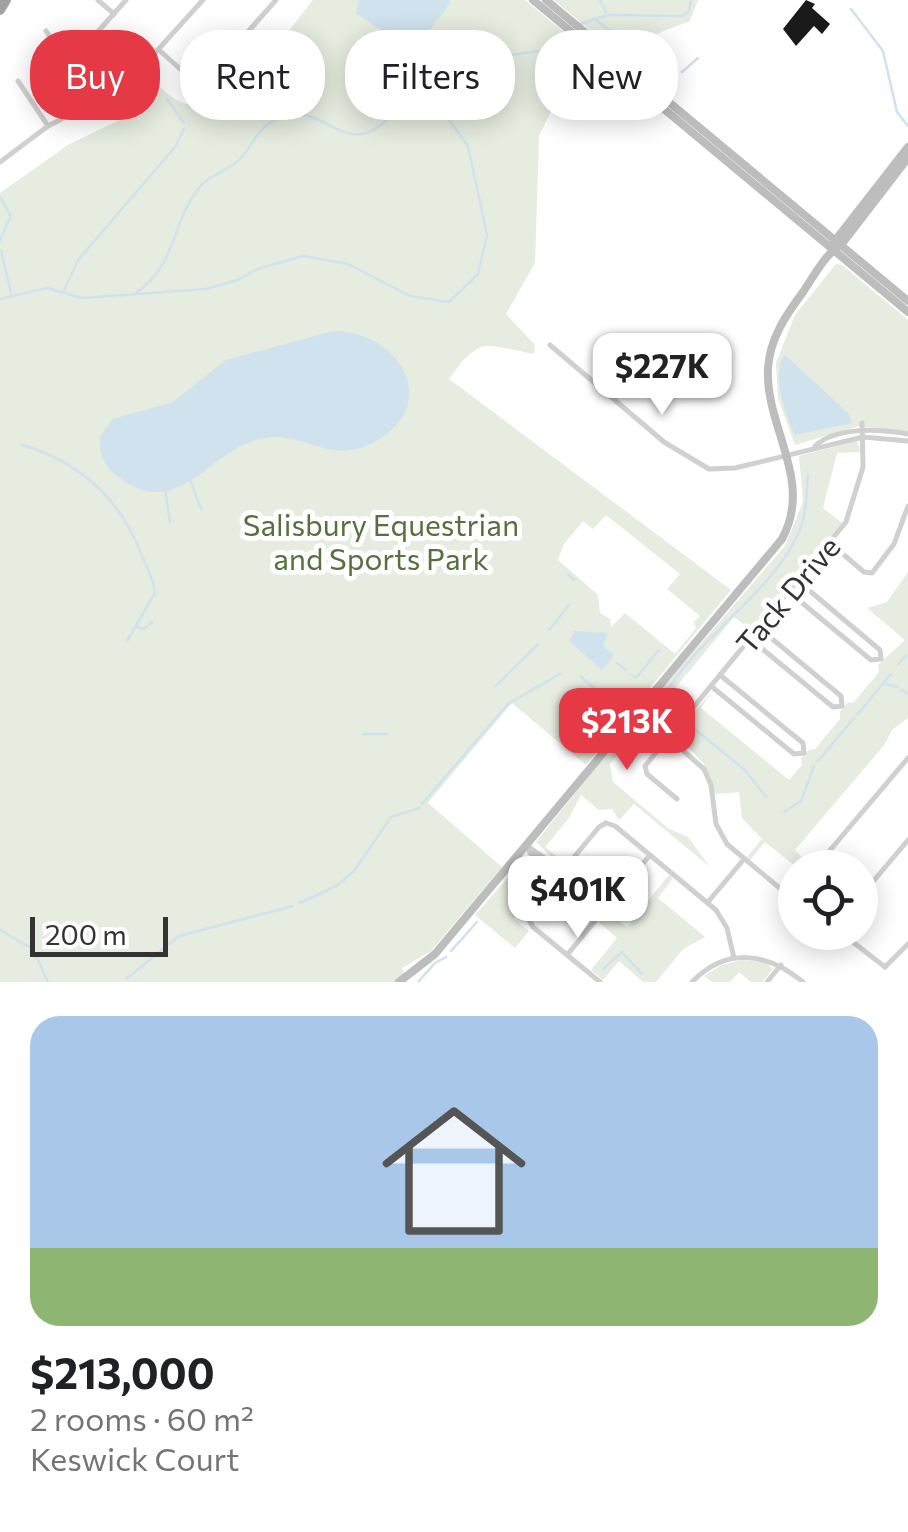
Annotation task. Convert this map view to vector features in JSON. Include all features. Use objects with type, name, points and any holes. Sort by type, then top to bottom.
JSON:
[{"type":"highway","points":[[0,10],[6,0]]},
{"type":"main road","points":[[534,0],[573,30]]},
{"type":"main road","points":[[546,0],[579,30]]},
{"type":"main road","points":[[678,115],[908,300]]},
{"type":"main road","points":[[399,982],[430,960],[782,539],[795,499],[768,382],[771,350],[784,319],[908,147]]},
{"type":"main road","points":[[836,245],[908,158]]},
{"type":"main road","points":[[836,245],[908,312]]},
{"type":"street","points":[[98,0],[114,14]]},
{"type":"street","points":[[99,30],[126,0]]},
{"type":"street","points":[[160,49],[204,0]]},
{"type":"street","points":[[160,51],[192,78],[208,78],[276,0]]},
{"type":"street","points":[[18,80],[48,126]]},
{"type":"street","points":[[1,159],[60,120]]},
{"type":"street","points":[[550,344],[695,464],[728,469],[815,446],[818,441],[863,434],[908,437]]},
{"type":"street","name":"Tack Drive","points":[[677,799],[644,768],[846,522],[863,467],[862,423]]},
{"type":"street","points":[[830,543],[870,576],[892,548],[908,506]]},
{"type":"street","points":[[789,592],[871,660],[881,659],[880,650],[798,581]]},
{"type":"street","points":[[833,628],[842,618]]},
{"type":"street","points":[[750,639],[832,707],[842,706],[842,696],[759,628]]},
{"type":"street","points":[[794,676],[803,664]]},
{"type":"street","points":[[711,686],[794,754],[804,753],[803,743],[720,675]]},
{"type":"street","points":[[636,710],[704,769],[711,785],[718,830],[744,859],[778,885]]},
{"type":"street","points":[[755,722],[764,711]]},
{"type":"street","points":[[830,850],[908,758]]},
{"type":"street","points":[[600,982],[525,918],[606,820],[708,902],[728,928],[734,958]]},
{"type":"street","points":[[878,876],[908,840]]},
{"type":"street","points":[[526,845],[559,868],[560,873]]},
{"type":"street","points":[[567,955],[650,854]]},
{"type":"street","points":[[708,902],[744,859]]},
{"type":"street","points":[[862,950],[885,969],[908,944]]},
{"type":"street","points":[[692,982],[712,966],[734,958],[758,957],[781,965],[803,982]]},
{"type":"street","points":[[767,982],[781,965]]},
{"type":"green space","name":"Salisbury Equestrian and Sports Park","points":[[313,0],[525,0],[561,30],[535,30],[535,120],[547,120],[539,136],[535,263],[506,314],[535,345],[534,354],[485,346],[469,355],[449,379],[731,590],[586,765],[512,703],[436,793],[428,803],[502,867],[431,951],[402,968],[407,982],[0,982],[0,193],[68,145],[119,120],[160,120],[160,87],[180,100],[180,120],[325,120],[325,30],[289,30]],"holes":[[[606,515],[680,574],[667,589],[700,616],[694,622],[696,628],[675,654],[625,613],[611,627],[610,619],[600,613],[598,595],[558,560],[564,544],[583,521],[593,529]]]},
{"type":"green space","points":[[554,0],[698,0],[690,21],[666,30],[590,30]]},
{"type":"green space","points":[[836,264],[908,320],[908,432],[859,426],[795,445],[778,398],[776,363],[795,315]]},
{"type":"green space","points":[[857,441],[861,452],[837,453],[823,508],[842,523],[753,631],[734,617],[671,693],[688,709],[671,730],[665,730],[645,714],[645,708],[785,546],[803,502],[799,456]]},
{"type":"green space","points":[[908,572],[908,718],[892,730],[885,744],[795,850],[778,852],[765,842],[750,860],[747,857],[762,839],[742,818],[739,792],[715,794],[704,764],[676,734],[712,691],[701,708],[789,780],[802,765],[801,758],[815,749],[840,719],[847,703],[854,702],[879,672],[878,665],[905,640],[867,608],[887,602]]},
{"type":"green space","points":[[643,720],[663,740],[658,745],[639,730],[610,764],[613,782],[669,829],[688,837],[709,866],[634,804],[619,820],[612,809],[599,810],[581,795],[569,818],[545,847],[562,861],[559,864],[536,842],[597,766]]},
{"type":"green space","points":[[526,857],[551,874],[549,877],[532,864],[508,893],[525,907],[516,912],[514,919],[529,931],[515,948],[475,915]]},
{"type":"green space","points":[[669,875],[673,878],[658,898],[705,937],[683,949],[656,982],[643,982],[619,961],[603,980],[591,970],[617,938],[599,922],[608,912],[627,927]]},
{"type":"green space","points":[[742,960],[765,962],[773,969],[762,982],[751,982],[739,972],[730,982],[712,982],[704,976],[722,965]]},
{"type":"water","points":[[359,0],[450,3],[430,30],[381,30],[356,13]]},
{"type":"water","points":[[333,331],[356,334],[376,343],[393,355],[404,371],[409,388],[407,407],[397,424],[378,440],[347,451],[293,439],[264,438],[244,444],[177,488],[159,492],[139,489],[106,464],[100,437],[113,419],[173,402],[226,360]]},
{"type":"water","points":[[785,355],[849,414],[852,423],[795,435],[779,382]]},
{"type":"water","points":[[574,631],[607,633],[603,646],[614,655],[602,670],[569,641]]},
{"type":"building","points":[[806,0],[815,4],[812,8],[830,24],[822,34],[814,26],[796,46],[783,29]]},
{"type":"waterway","points":[[600,0],[606,12]]},
{"type":"waterway","points":[[580,24],[608,15],[683,16],[689,11],[691,0]]},
{"type":"waterway","points":[[851,9],[883,51],[897,112],[908,126]]},
{"type":"waterway","points":[[593,18],[609,30]]},
{"type":"waterway","points":[[0,299],[47,288],[82,298],[206,289],[303,256],[348,264],[410,296],[449,302],[478,274],[487,235],[468,146],[444,113],[440,98],[447,89],[503,56],[535,52]]},
{"type":"waterway","points":[[682,72],[698,58]]},
{"type":"waterway","points":[[167,99],[184,123]]},
{"type":"waterway","points":[[136,293],[159,270],[198,189],[241,158],[265,126],[290,115],[307,116],[350,134],[365,133],[386,120]]},
{"type":"waterway","points":[[78,260],[175,147],[184,129]]},
{"type":"waterway","points":[[0,197],[11,216],[0,240]]},
{"type":"waterway","points":[[1,250],[11,293]]},
{"type":"waterway","points":[[63,293],[77,262]]},
{"type":"waterway","points":[[22,445],[80,473],[123,517],[155,593],[127,641]]},
{"type":"waterway","points":[[663,698],[694,656],[784,558],[803,521],[808,475]]},
{"type":"waterway","points":[[191,482],[201,509]]},
{"type":"waterway","points":[[165,490],[170,522]]},
{"type":"waterway","points":[[568,574],[574,580]]},
{"type":"waterway","points":[[549,630],[569,605]]},
{"type":"waterway","points":[[137,627],[144,629],[152,622]]},
{"type":"waterway","points":[[496,686],[538,644]]},
{"type":"waterway","points":[[632,675],[636,678],[659,650]]},
{"type":"waterway","points":[[898,665],[906,655]]},
{"type":"waterway","points":[[617,663],[626,670]]},
{"type":"waterway","points":[[422,804],[508,704],[560,674]]},
{"type":"waterway","points":[[858,714],[891,674]]},
{"type":"waterway","points":[[580,676],[603,696]]},
{"type":"waterway","points":[[885,684],[898,687]]},
{"type":"waterway","points":[[902,690],[908,694]]},
{"type":"waterway","points":[[609,702],[617,706]]},
{"type":"waterway","points":[[818,761],[854,718]]},
{"type":"waterway","points":[[691,726],[745,770],[766,797]]},
{"type":"waterway","points":[[363,734],[387,734]]},
{"type":"waterway","points":[[784,812],[801,801],[814,766]]},
{"type":"waterway","points":[[300,903],[338,885],[354,871],[391,817],[420,808]]},
{"type":"waterway","points":[[126,979],[179,936],[293,906]]},
{"type":"waterway","points":[[451,951],[477,922]]},
{"type":"waterway","points":[[0,930],[33,949],[48,982]]},
{"type":"waterway","points":[[603,969],[622,952],[642,974]]},
{"type":"waterway","points":[[418,982],[446,957]]}]
